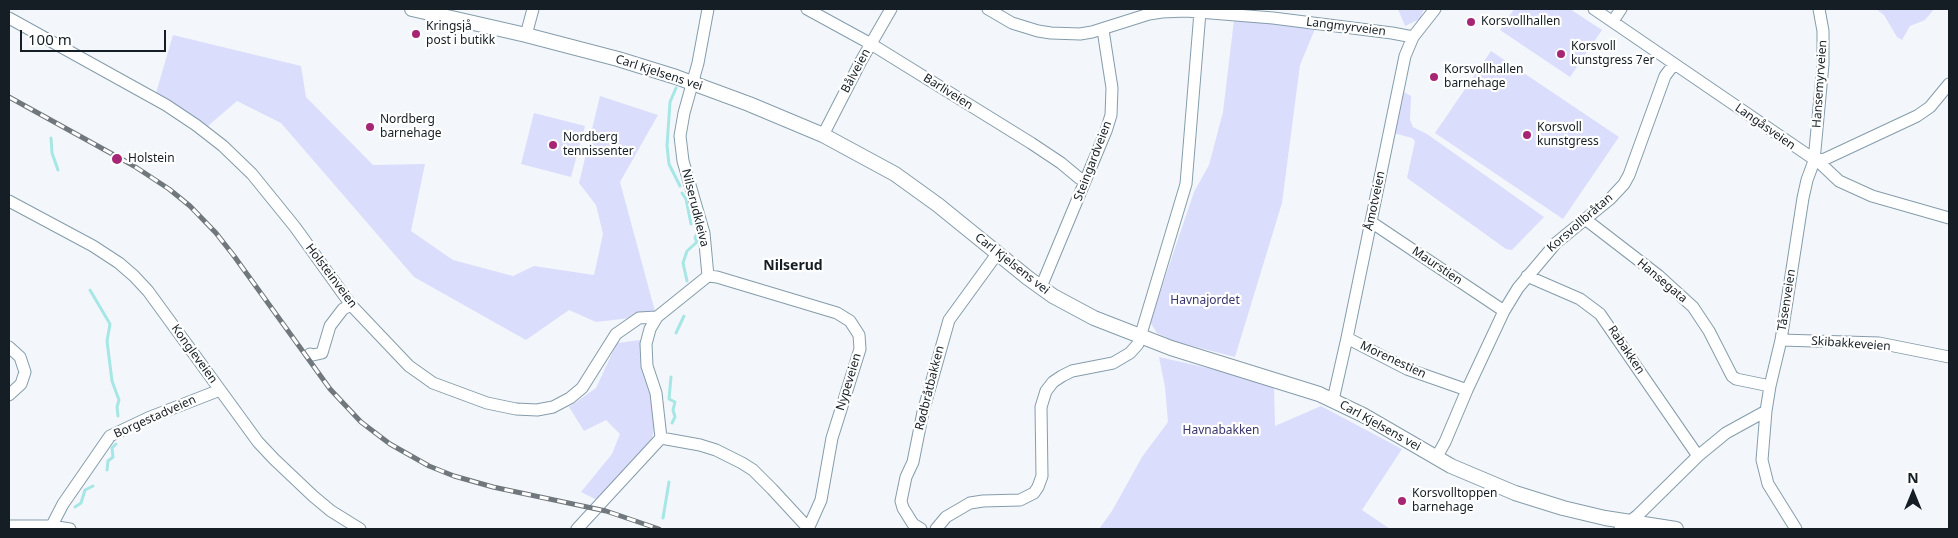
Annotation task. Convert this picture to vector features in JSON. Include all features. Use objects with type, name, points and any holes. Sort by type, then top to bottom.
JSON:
[{"type":"main road","name":"Carl Kjelsens vei","points":[[412,9],[526,35],[618,59],[749,104],[823,135],[872,160],[917,189],[1041,287],[1087,314],[1141,338],[1295,386],[1332,400],[1362,415],[1436,458],[1488,483],[1521,496],[1624,526],[1676,529]]},
{"type":"street","points":[[526,35],[533,9]]},
{"type":"street","name":"Nilserudkleiva","points":[[708,9],[698,63],[682,124],[681,147],[685,169],[704,233],[708,276]]},
{"type":"street","name":"Barliveien","points":[[807,9],[871,44],[1031,142],[1085,181]]},
{"type":"street","name":"Bålveien","points":[[823,135],[871,44],[892,9]]},
{"type":"street","name":"Langmyrveien","points":[[988,9],[1012,23],[1038,31],[1080,34],[1104,30],[1136,18],[1162,12],[1199,10],[1413,37]]},
{"type":"street","name":"Åmotveien","points":[[1332,400],[1347,338],[1401,72],[1413,37],[1435,9]]},
{"type":"street","name":"Langåsveien","points":[[1594,9],[1821,164],[1839,181],[1872,196],[1949,218]]},
{"type":"street","points":[[1613,21],[1621,9]]},
{"type":"street","name":"Hansemyrveien","points":[[1814,161],[1823,64],[1823,31],[1819,9]]},
{"type":"street","points":[[936,529],[946,517],[970,503],[1020,500],[1034,493],[1042,480],[1041,407],[1043,397],[1050,386],[1062,376],[1072,371],[1113,364],[1130,353],[1138,344],[1186,184],[1199,10]]},
{"type":"street","name":"Holsteinveien","points":[[9,18],[166,105],[196,125],[222,146],[252,174],[295,227],[351,305],[409,366],[432,383],[486,403],[516,409],[537,410],[553,407],[570,398],[582,388],[616,334],[639,318],[657,317]]},
{"type":"street","name":"Steingardveien","points":[[1041,287],[1106,131],[1112,103],[1104,30]]},
{"type":"street","name":"Korsvollbråtan","points":[[1436,458],[1504,311],[1527,276],[1551,248],[1610,199],[1624,184],[1665,76],[1674,64]]},
{"type":"street","points":[[1814,161],[1825,159],[1917,116],[1930,107],[1949,84]]},
{"type":"street","name":"Tåsenveien","points":[[1796,529],[1795,524],[1775,498],[1768,484],[1762,460],[1770,386],[1781,340],[1806,180],[1814,161]]},
{"type":"street","name":"Kongleveien","points":[[9,201],[93,246],[129,272],[148,291],[258,442],[274,460],[325,506],[360,529]]},
{"type":"street","name":"Hansegata","points":[[1585,219],[1659,276],[1693,306],[1709,330],[1732,376],[1736,379],[1770,386]]},
{"type":"street","name":"Maurstien","points":[[1371,222],[1504,311]]},
{"type":"street","name":"Rødbråtbakken","points":[[921,529],[914,524],[903,508],[901,501],[906,477],[914,462],[922,412],[949,320],[997,254]]},
{"type":"street","points":[[577,529],[661,438],[656,393],[647,366],[646,344],[650,329],[657,317],[708,276]]},
{"type":"street","name":"Nypeveien","points":[[708,276],[718,277],[837,313],[850,321],[859,335],[860,349],[832,438],[821,500],[810,522],[809,529]]},
{"type":"street","name":"Rabakken","points":[[1527,276],[1580,299],[1600,314],[1610,325],[1675,425],[1698,456]]},
{"type":"street","points":[[310,354],[318,354],[324,350],[330,326],[343,309],[351,305]]},
{"type":"street","name":"Morenestien","points":[[1347,338],[1407,369],[1467,390]]},
{"type":"street","name":"Skibakkeveien","points":[[1781,340],[1879,343],[1949,357]]},
{"type":"street","points":[[9,347],[20,357],[25,372],[21,384],[9,395]]},
{"type":"street","name":"Borgestadveien","points":[[50,527],[63,504],[110,436],[148,418],[220,390]]},
{"type":"street","points":[[1624,526],[1698,456],[1726,433],[1766,411]]},
{"type":"street","points":[[661,438],[700,445],[716,450],[742,463],[753,470],[809,529]]},
{"type":"street","points":[[9,526],[70,529]]},
{"type":"green space","points":[[1398,9],[1424,9],[1420,19],[1405,26]]},
{"type":"green space","name":"Korsvoll kunstgress 7er","points":[[1514,9],[1570,9],[1602,30],[1570,77],[1500,30]]},
{"type":"green space","points":[[1876,9],[1934,9],[1925,20],[1910,26],[1902,40],[1897,37],[1884,15]]},
{"type":"green space","name":"Havnajordet","points":[[1234,20],[1287,24],[1315,29],[1300,65],[1282,203],[1235,357],[1173,341],[1157,333],[1150,322],[1194,192],[1209,165],[1223,112]]},
{"type":"green space","points":[[173,35],[301,66],[306,97],[373,165],[425,164],[411,231],[453,260],[513,276],[534,266],[594,275],[603,234],[596,205],[579,183],[600,96],[658,115],[620,182],[656,315],[596,322],[569,310],[526,340],[414,277],[281,123],[237,101],[208,126],[156,93]]},
{"type":"green space","name":"Korsvoll kunstgress","points":[[1491,51],[1619,137],[1563,219],[1435,133]]},
{"type":"green space","points":[[1402,91],[1411,96],[1410,120],[1413,127],[1427,134],[1544,217],[1512,250],[1506,249],[1407,178],[1415,141],[1412,138],[1393,133]]},
{"type":"green space","name":"Nordberg tennissenter","points":[[534,113],[585,126],[571,177],[521,164]]},
{"type":"green space","points":[[640,340],[655,424],[651,443],[597,500],[581,492],[612,454],[620,434],[606,420],[584,431],[569,407],[596,388],[617,343]]},
{"type":"green space","name":"Havnabakken","points":[[1159,357],[1252,378],[1274,386],[1275,426],[1321,406],[1402,449],[1362,510],[1390,529],[1099,529],[1112,511],[1142,457],[1168,422],[1165,387]]},
{"type":"waterway","points":[[676,88],[670,102],[667,146],[669,164],[680,186]]},
{"type":"waterway","points":[[51,138],[52,153],[58,170]]},
{"type":"waterway","points":[[682,193],[686,199],[691,224]]},
{"type":"waterway","points":[[687,281],[683,263],[687,251],[697,242],[695,238],[697,233]]},
{"type":"waterway","points":[[90,290],[110,324],[107,341],[112,381],[119,400],[117,407],[118,416]]},
{"type":"waterway","points":[[676,333],[684,316]]},
{"type":"waterway","points":[[671,377],[669,399],[675,402],[673,410],[675,417],[672,423]]},
{"type":"waterway","points":[[107,470],[108,461],[113,457],[112,448],[116,444]]},
{"type":"waterway","points":[[663,518],[669,482]]},
{"type":"waterway","points":[[75,507],[81,503],[85,490],[93,486]]},
{"type":"railway","points":[[9,97],[134,166],[169,189],[190,206],[216,233],[234,256],[330,389],[361,422],[390,444],[429,466],[454,476],[493,487],[606,511],[659,529]]},
{"type":"place","name":"Korsvollhallen","points":[[1471,22]]},
{"type":"place","name":"Kringsjå post i butikk","points":[[416,34]]},
{"type":"place","name":"Korsvoll kunstgress 7er","points":[[1561,54]]},
{"type":"place","name":"Korsvollhallen barnehage","points":[[1434,77]]},
{"type":"place","name":"Nordberg barnehage","points":[[370,127]]},
{"type":"place","name":"Korsvoll kunstgress","points":[[1527,135]]},
{"type":"place","name":"Nordberg tennissenter","points":[[553,145]]},
{"type":"place","name":"Holstein","points":[[117,159]]},
{"type":"place","name":"Korsvolltoppen barnehage","points":[[1402,501]]},
{"type":"district","name":"Nilserud","points":[[793,266]]}]
